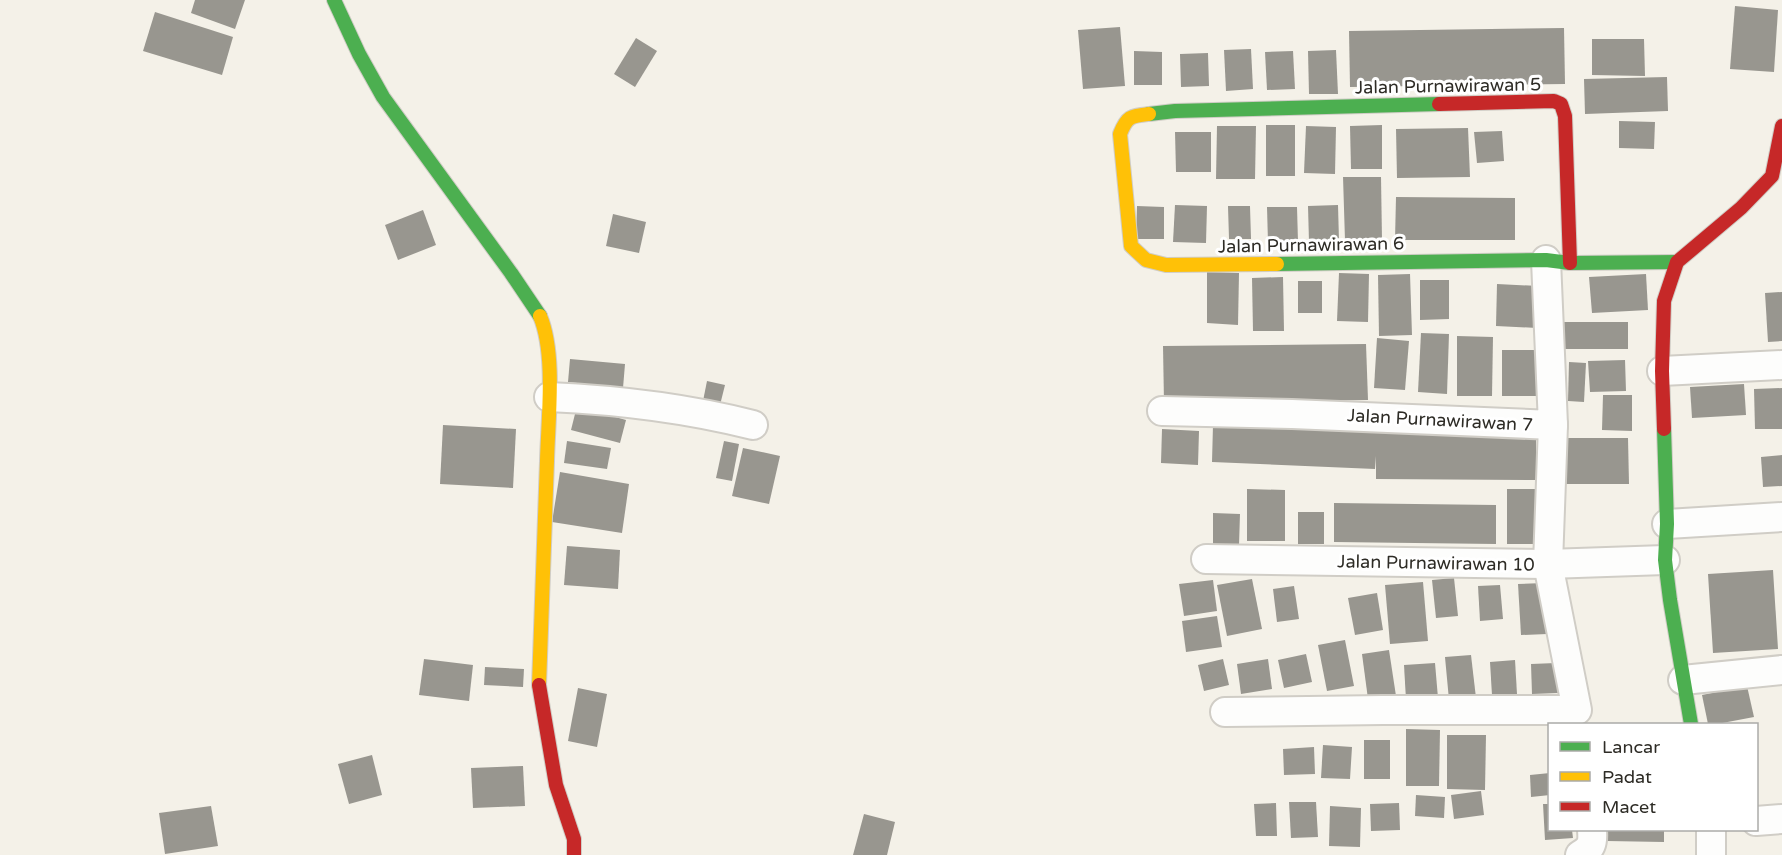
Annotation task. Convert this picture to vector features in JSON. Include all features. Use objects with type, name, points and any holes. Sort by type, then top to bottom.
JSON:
[{"type":"street","points":[[334,0],[359,54],[383,97],[539,314],[545,328],[548,346],[549,397],[539,691],[556,785],[574,839],[574,855]]},
{"type":"street","name":"Jalan Purnawirawan 5","points":[[1175,111],[1554,101],[1561,104],[1565,116],[1558,262]]},
{"type":"street","name":"Jalan Purnawirawan 6","points":[[1175,111],[1131,116],[1124,123],[1120,134],[1131,246],[1139,257],[1149,262],[1166,264],[1677,262]]},
{"type":"street","points":[[1691,723],[1665,560],[1667,524],[1662,370],[1664,301],[1677,262],[1777,178],[1782,126]]},
{"type":"street","name":"Jalan Purnawirawan 7","points":[[1162,411],[1553,425],[1558,262]]},
{"type":"street","points":[[1662,370],[1782,365]]},
{"type":"street","points":[[549,397],[607,399],[714,416],[753,425]]},
{"type":"street","points":[[1225,712],[1579,717],[1548,564],[1553,425]]},
{"type":"street","points":[[1667,524],[1782,517]]},
{"type":"street","name":"Jalan Purnawirawan 10","points":[[1206,559],[1548,564],[1665,560]]},
{"type":"street","points":[[1683,680],[1782,670]]},
{"type":"street","points":[[1758,821],[1782,819]]},
{"type":"street","points":[[1580,855],[1590,848],[1593,842],[1592,831]]},
{"type":"street","points":[[1711,831],[1711,855]]},
{"type":"building","points":[[195,0],[245,0],[235,29],[191,13]]},
{"type":"building","points":[[1735,6],[1778,10],[1774,72],[1730,69]]},
{"type":"building","points":[[155,12],[233,37],[222,75],[143,51]]},
{"type":"building","points":[[1120,27],[1125,86],[1083,89],[1078,30]]},
{"type":"building","points":[[1564,28],[1565,84],[1350,87],[1349,31]]},
{"type":"building","points":[[636,38],[657,51],[635,87],[614,74]]},
{"type":"building","points":[[1592,39],[1644,39],[1645,76],[1592,75]]},
{"type":"building","points":[[1251,49],[1253,89],[1226,91],[1224,50]]},
{"type":"building","points":[[1336,50],[1338,94],[1309,94],[1308,51]]},
{"type":"building","points":[[1134,51],[1162,52],[1162,85],[1134,85]]},
{"type":"building","points":[[1293,51],[1295,89],[1267,90],[1265,52]]},
{"type":"building","points":[[1208,53],[1209,86],[1181,87],[1180,54]]},
{"type":"building","points":[[1667,77],[1668,111],[1585,114],[1584,79]]},
{"type":"building","points":[[1619,121],[1655,122],[1654,149],[1619,148]]},
{"type":"building","points":[[1266,125],[1295,125],[1295,176],[1266,176]]},
{"type":"building","points":[[1382,125],[1382,169],[1351,169],[1350,126]]},
{"type":"building","points":[[1217,126],[1256,126],[1255,179],[1216,179]]},
{"type":"building","points":[[1306,126],[1336,127],[1335,174],[1304,173]]},
{"type":"building","points":[[1468,128],[1470,177],[1397,178],[1396,129]]},
{"type":"building","points":[[1502,131],[1504,161],[1477,163],[1474,132]]},
{"type":"building","points":[[1175,132],[1211,132],[1211,172],[1176,172]]},
{"type":"building","points":[[1343,177],[1381,177],[1382,240],[1345,241]]},
{"type":"building","points":[[1396,197],[1515,198],[1515,240],[1395,240]]},
{"type":"building","points":[[1175,205],[1207,206],[1206,243],[1173,242]]},
{"type":"building","points":[[1338,205],[1339,241],[1309,242],[1308,206]]},
{"type":"building","points":[[1137,206],[1164,207],[1164,239],[1136,239]]},
{"type":"building","points":[[1228,206],[1250,206],[1251,239],[1229,239]]},
{"type":"building","points":[[1267,207],[1297,207],[1298,242],[1268,243]]},
{"type":"building","points":[[423,210],[436,245],[398,260],[385,225]]},
{"type":"building","points":[[613,214],[646,222],[639,253],[606,246]]},
{"type":"building","points":[[1207,272],[1239,273],[1238,325],[1207,323]]},
{"type":"building","points":[[1339,273],[1369,274],[1368,322],[1337,321]]},
{"type":"building","points":[[1410,274],[1412,335],[1379,336],[1378,275]]},
{"type":"building","points":[[1646,274],[1648,310],[1592,313],[1589,277]]},
{"type":"building","points":[[1283,277],[1284,331],[1253,331],[1252,278]]},
{"type":"building","points":[[1420,280],[1449,280],[1449,319],[1420,320]]},
{"type":"building","points":[[1298,281],[1322,281],[1322,313],[1298,313]]},
{"type":"building","points":[[1497,284],[1539,286],[1537,328],[1496,326]]},
{"type":"building","points":[[1782,292],[1782,341],[1768,342],[1765,293]]},
{"type":"building","points":[[1561,322],[1628,322],[1628,349],[1561,349]]},
{"type":"building","points":[[1421,333],[1449,334],[1447,394],[1418,392]]},
{"type":"building","points":[[1457,336],[1493,337],[1492,396],[1457,396]]},
{"type":"building","points":[[1377,338],[1409,341],[1405,390],[1374,388]]},
{"type":"building","points":[[1366,344],[1368,400],[1164,403],[1163,346]]},
{"type":"building","points":[[1502,350],[1537,350],[1538,396],[1502,396]]},
{"type":"building","points":[[570,359],[625,364],[623,388],[568,382]]},
{"type":"building","points":[[1625,360],[1626,391],[1590,392],[1588,361]]},
{"type":"building","points":[[1569,362],[1586,363],[1584,402],[1568,401]]},
{"type":"building","points":[[707,381],[725,385],[720,405],[703,401]]},
{"type":"building","points":[[1744,384],[1746,415],[1692,418],[1690,387]]},
{"type":"building","points":[[1782,388],[1782,429],[1755,429],[1754,389]]},
{"type":"building","points":[[1603,395],[1632,395],[1632,431],[1602,430]]},
{"type":"building","points":[[577,406],[626,420],[620,443],[571,430]]},
{"type":"building","points":[[443,425],[516,429],[513,488],[440,484]]},
{"type":"building","points":[[1213,425],[1536,434],[1536,480],[1376,479],[1376,456],[1375,469],[1212,462]]},
{"type":"building","points":[[1162,429],[1199,431],[1198,465],[1161,463]]},
{"type":"building","points":[[1563,438],[1628,438],[1629,484],[1563,484]]},
{"type":"building","points":[[567,441],[611,448],[607,469],[564,463]]},
{"type":"building","points":[[724,441],[739,444],[732,481],[716,478]]},
{"type":"building","points":[[743,448],[780,456],[769,504],[732,496]]},
{"type":"building","points":[[1782,455],[1782,486],[1763,487],[1761,457]]},
{"type":"building","points":[[560,472],[629,484],[622,533],[552,522]]},
{"type":"building","points":[[1247,489],[1285,490],[1285,541],[1247,541]]},
{"type":"building","points":[[1507,489],[1536,489],[1537,544],[1507,544]]},
{"type":"building","points":[[1334,503],[1496,505],[1496,544],[1334,542]]},
{"type":"building","points":[[1298,512],[1324,512],[1324,544],[1298,544]]},
{"type":"building","points":[[1213,513],[1240,514],[1239,545],[1213,545]]},
{"type":"building","points":[[567,546],[620,550],[618,589],[564,585]]},
{"type":"building","points":[[1773,570],[1778,649],[1713,653],[1708,574]]},
{"type":"building","points":[[1454,578],[1458,616],[1436,618],[1432,580]]},
{"type":"building","points":[[1252,579],[1262,629],[1227,636],[1217,585]]},
{"type":"building","points":[[1213,580],[1217,611],[1184,616],[1179,584]]},
{"type":"building","points":[[1423,582],[1428,641],[1390,644],[1385,585]]},
{"type":"building","points":[[1544,583],[1547,634],[1521,635],[1518,584]]},
{"type":"building","points":[[1500,585],[1503,619],[1480,621],[1478,586]]},
{"type":"building","points":[[1294,586],[1299,619],[1277,622],[1273,589]]},
{"type":"building","points":[[1377,593],[1383,630],[1355,635],[1348,598]]},
{"type":"building","points":[[1217,616],[1222,647],[1186,652],[1182,621]]},
{"type":"building","points":[[1345,640],[1354,686],[1327,691],[1318,645]]},
{"type":"building","points":[[1389,650],[1396,696],[1368,699],[1362,654]]},
{"type":"building","points":[[1306,654],[1312,682],[1284,688],[1278,660]]},
{"type":"building","points":[[1471,655],[1476,698],[1449,700],[1445,657]]},
{"type":"building","points":[[424,659],[473,665],[469,701],[419,695]]},
{"type":"building","points":[[1223,659],[1229,685],[1204,691],[1198,665]]},
{"type":"building","points":[[1268,659],[1272,689],[1241,694],[1237,664]]},
{"type":"building","points":[[1515,660],[1517,694],[1492,695],[1490,662]]},
{"type":"building","points":[[1435,663],[1438,698],[1406,700],[1404,665]]},
{"type":"building","points":[[1556,663],[1558,693],[1532,694],[1531,664]]},
{"type":"building","points":[[485,667],[524,669],[523,687],[484,685]]},
{"type":"building","points":[[1747,686],[1754,717],[1722,723],[1708,723],[1702,695]]},
{"type":"building","points":[[578,688],[607,694],[597,747],[568,741]]},
{"type":"building","points":[[1406,729],[1440,730],[1439,786],[1406,786]]},
{"type":"building","points":[[1447,735],[1486,735],[1485,790],[1447,789]]},
{"type":"building","points":[[1364,740],[1390,740],[1390,779],[1364,779]]},
{"type":"building","points":[[1323,745],[1352,747],[1350,779],[1321,778]]},
{"type":"building","points":[[1314,747],[1315,774],[1284,775],[1283,749]]},
{"type":"building","points":[[372,755],[382,795],[349,804],[338,764]]},
{"type":"building","points":[[523,766],[525,806],[473,808],[471,768]]},
{"type":"building","points":[[1548,773],[1548,795],[1531,797],[1530,775]]},
{"type":"building","points":[[1481,791],[1484,815],[1454,819],[1451,795]]},
{"type":"building","points":[[1416,795],[1445,797],[1444,818],[1415,816]]},
{"type":"building","points":[[1289,802],[1316,802],[1318,837],[1291,838]]},
{"type":"building","points":[[1276,803],[1277,836],[1256,836],[1254,804]]},
{"type":"building","points":[[1399,803],[1400,830],[1371,831],[1370,804]]},
{"type":"building","points":[[1543,804],[1548,804],[1548,831],[1572,831],[1573,838],[1545,840]]},
{"type":"building","points":[[211,806],[218,846],[165,854],[159,813]]},
{"type":"building","points":[[1330,806],[1361,808],[1360,847],[1329,846]]},
{"type":"building","points":[[864,814],[895,822],[887,855],[853,855]]},
{"type":"building","points":[[1607,831],[1664,831],[1664,842],[1607,841]]},
{"type":"traffic: fast","points":[[334,0],[359,54],[383,97],[540,316]]},
{"type":"traffic: fast","points":[[1149,114],[1175,111],[1439,104]]},
{"type":"traffic: fast","points":[[1277,264],[1546,260],[1570,263],[1677,262]]},
{"type":"traffic: fast","points":[[1664,429],[1667,524],[1665,560],[1691,723]]},
{"type":"traffic: slow","points":[[1149,114],[1130,118],[1120,134],[1131,246],[1146,260],[1166,265],[1277,264]]},
{"type":"traffic: slow","points":[[539,685],[550,387],[548,349],[540,316]]},
{"type":"traffic: jam","points":[[1439,104],[1554,101],[1561,104],[1565,116],[1570,263]]},
{"type":"traffic: jam","points":[[1664,429],[1662,371],[1664,301],[1677,262],[1741,208],[1772,176],[1782,126]]},
{"type":"traffic: jam","points":[[539,685],[556,785],[574,839],[574,855]]}]
